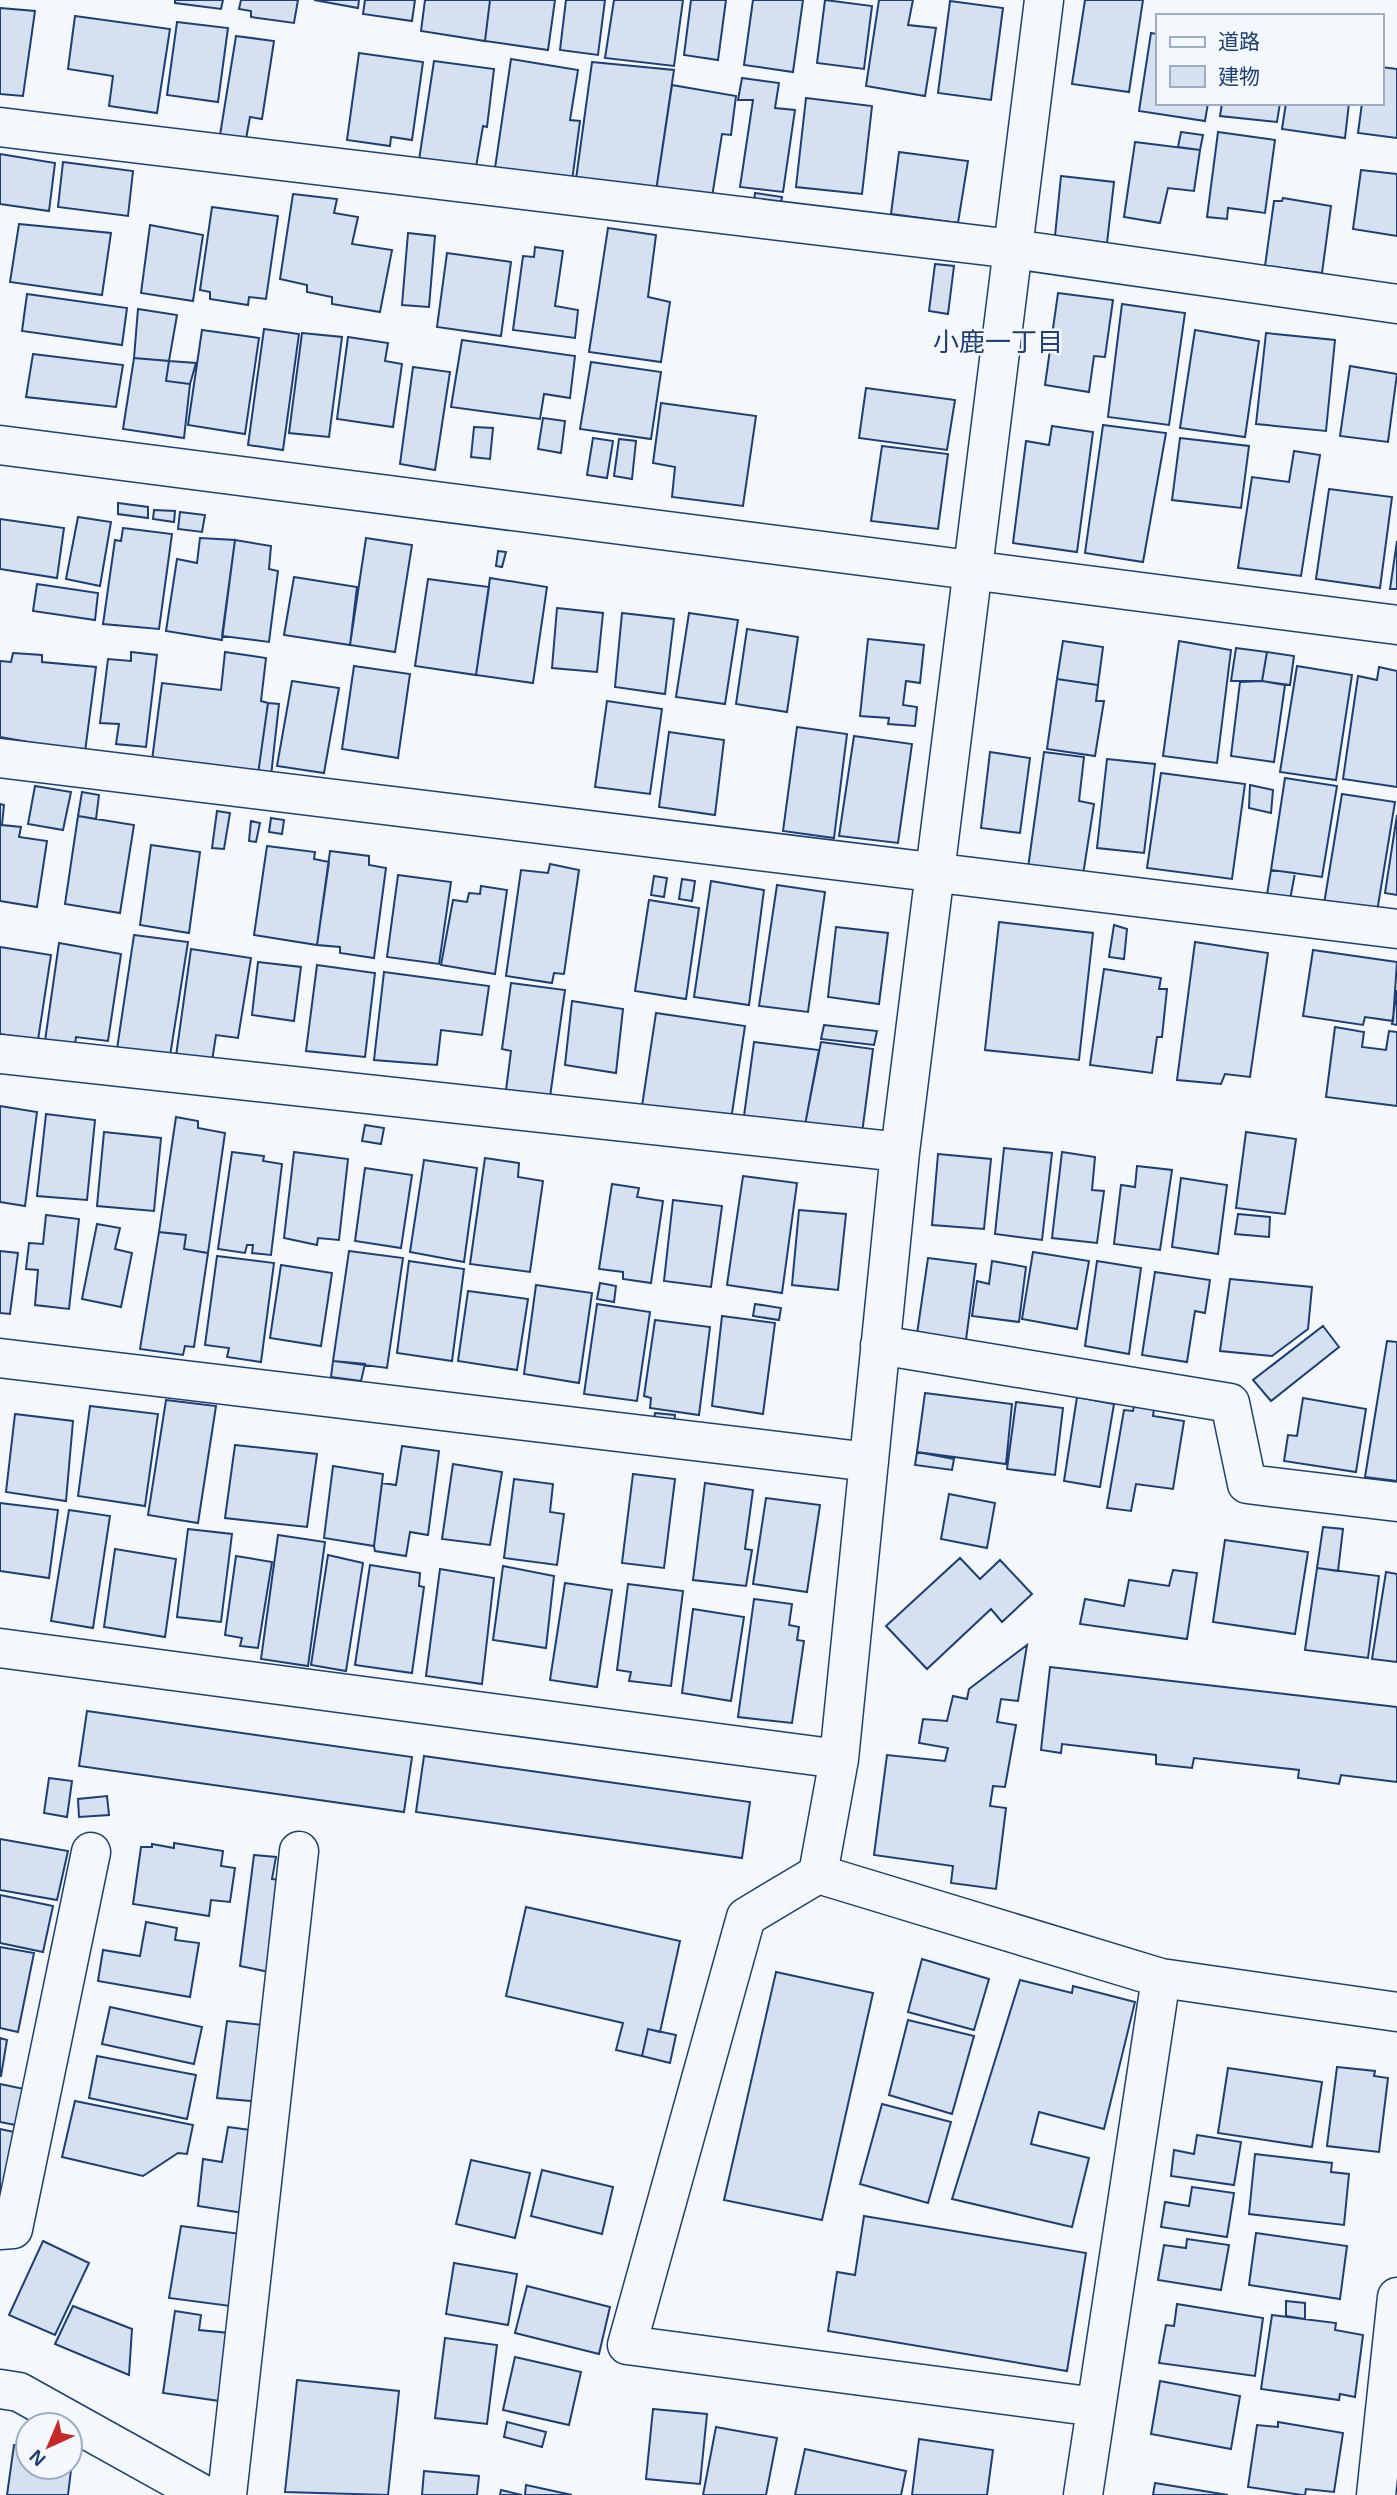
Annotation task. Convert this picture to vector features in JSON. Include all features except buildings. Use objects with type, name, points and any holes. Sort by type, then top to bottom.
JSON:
[{"type":"street","points":[[818,1874],[839,1759],[900,1152],[932,872],[1044,0]]},
{"type":"street","points":[[0,127],[1013,249],[1397,304]]},
{"type":"street","points":[[0,446],[1397,625]]},
{"type":"street","points":[[0,758],[1397,929]]},
{"type":"street","points":[[0,1054],[900,1152]]},
{"type":"street","points":[[880,1345],[1230,1403],[1247,1484],[1397,1502]]},
{"type":"street","points":[[0,1358],[869,1462]]},
{"type":"street","points":[[0,1648],[839,1759]]},
{"type":"street","points":[[227,2495],[299,1851]]},
{"type":"street","points":[[0,2230],[13,2229],[91,1853]]},
{"type":"street","points":[[1096,2407],[627,2345],[746,1917],[818,1874],[1161,1978],[1397,2012]]},
{"type":"street","points":[[1083,2495],[1161,1978]]},
{"type":"street","points":[[1376,2495],[1397,2297]]},
{"type":"street","points":[[0,2389],[19,2392],[204,2495]]},
{"type":"district","name":"小鹿一丁目","points":[[998,342]]}]
